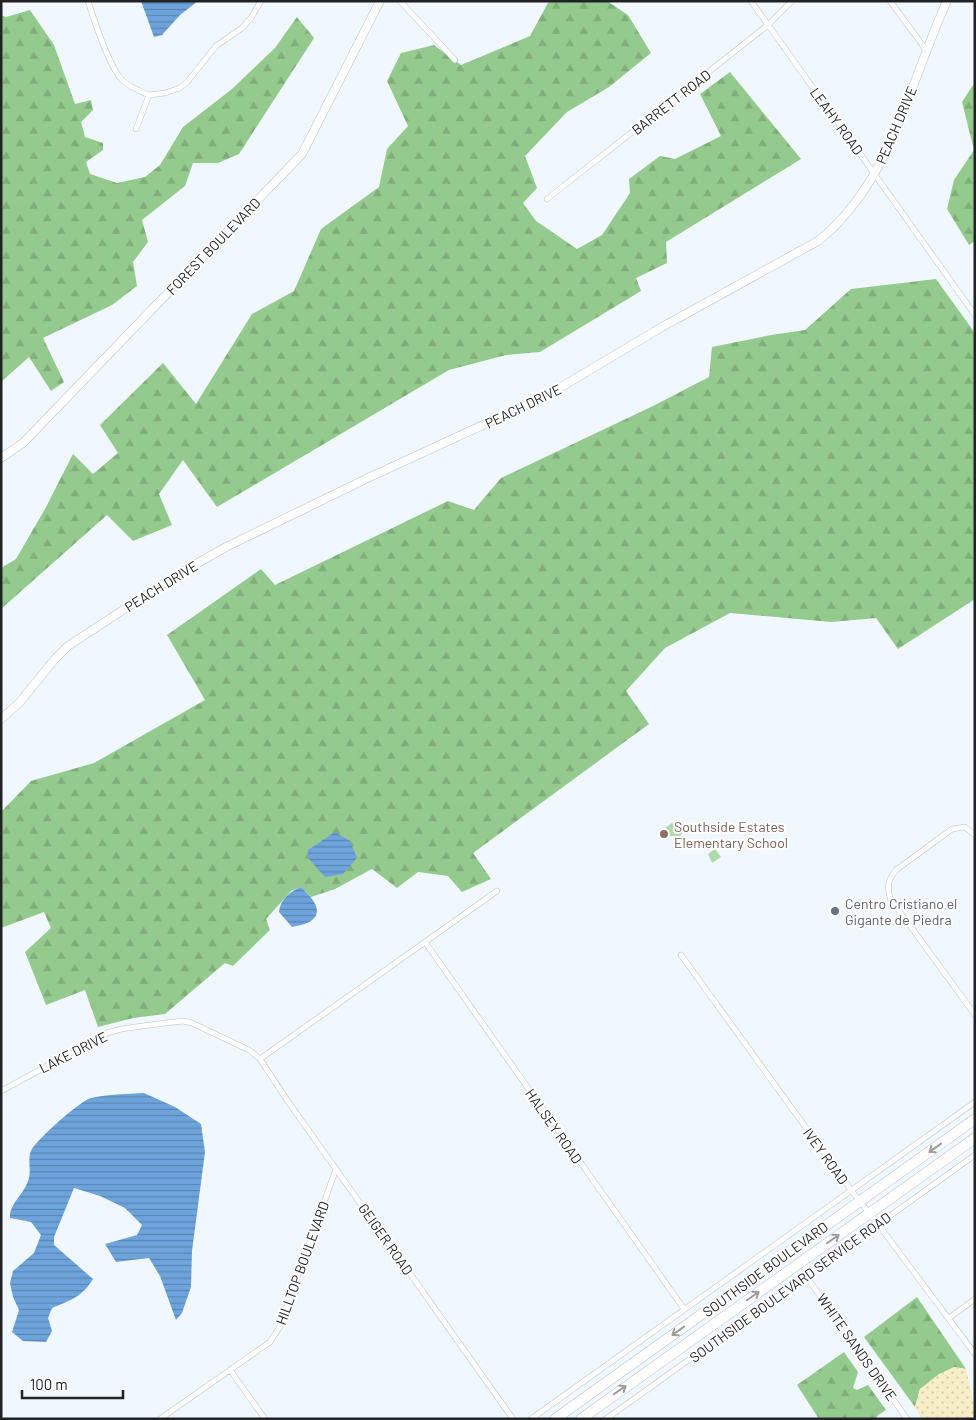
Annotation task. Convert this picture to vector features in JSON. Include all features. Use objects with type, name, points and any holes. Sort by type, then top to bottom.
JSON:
[{"type":"highway","name":"SOUTHSIDE BOULEVARD","points":[[555,1419],[975,1120]]},
{"type":"highway","name":"SOUTHSIDE BOULEVARD","points":[[581,1419],[975,1138]]},
{"type":"main road","name":"FOREST BOULEVARD","points":[[1,458],[23,443],[302,154],[380,1]]},
{"type":"main road","name":"PEACH DRIVE","points":[[1,719],[19,703],[68,646],[174,576],[226,547],[546,396],[662,327],[818,241],[834,228],[853,206],[886,155],[947,1]]},
{"type":"street","points":[[88,1],[116,73],[127,84],[148,95],[165,94],[180,88],[216,46],[242,28],[251,18],[261,1]]},
{"type":"street","points":[[400,1],[455,60]]},
{"type":"street","name":"LEAHY ROAD","points":[[751,1],[975,314]]},
{"type":"street","name":"BARRETT ROAD","points":[[547,199],[768,25],[792,1]]},
{"type":"street","points":[[890,1],[926,51]]},
{"type":"street","points":[[136,129],[148,95]]},
{"type":"street","points":[[975,835],[965,827],[952,829],[896,870],[889,878],[887,887],[890,898],[975,1015]]},
{"type":"street","points":[[260,1059],[497,891]]},
{"type":"street","name":"HALSEY ROAD","points":[[425,942],[684,1309]]},
{"type":"street","name":"IVEY ROAD","points":[[681,955],[851,1190],[975,1354]]},
{"type":"street","name":"LAKE DRIVE","points":[[1,1091],[108,1033],[121,1029],[165,1023],[183,1022],[203,1027],[249,1050],[260,1059]]},
{"type":"street","name":"GEIGER ROAD","points":[[260,1059],[513,1419]]},
{"type":"street","points":[[531,1419],[975,1102]]},
{"type":"street","name":"SOUTHSIDE BOULEVARD SERVICE ROAD","points":[[606,1419],[975,1155]]},
{"type":"street","name":"HILLTOP BOULEVARD","points":[[160,1419],[270,1342],[279,1328],[336,1169]]},
{"type":"street","name":"WHITE SANDS DRIVE","points":[[806,1276],[907,1419]]},
{"type":"street","points":[[949,1318],[975,1299]]},
{"type":"street","points":[[230,1370],[265,1419]]},
{"type":"green space","points":[[549,1],[607,1],[628,15],[651,53],[609,87],[567,112],[525,156],[537,188],[523,203],[536,221],[577,249],[602,235],[630,193],[629,179],[660,156],[675,159],[721,136],[700,94],[730,72],[801,159],[666,242],[667,263],[636,278],[641,291],[540,352],[506,355],[449,370],[217,507],[183,460],[159,494],[172,525],[133,541],[107,515],[1,609],[1,568],[16,559],[45,509],[73,454],[93,474],[118,453],[100,425],[163,363],[196,404],[252,314],[294,291],[321,229],[379,187],[387,149],[408,126],[387,81],[401,53],[434,45],[461,65],[530,36]]},
{"type":"green space","points":[[30,10],[54,45],[75,104],[91,100],[93,110],[81,122],[85,137],[103,143],[103,150],[86,162],[90,174],[117,183],[145,177],[160,165],[183,127],[232,89],[275,48],[297,17],[314,38],[239,154],[218,163],[193,163],[185,186],[142,220],[148,242],[133,262],[137,286],[112,305],[43,338],[64,382],[51,391],[29,357],[1,382],[1,15],[6,17]]},
{"type":"green space","points":[[975,82],[975,241],[969,245],[947,209],[954,180],[974,150],[962,102]]},
{"type":"green space","points":[[936,279],[975,333],[975,599],[898,649],[876,618],[831,622],[730,613],[665,648],[626,691],[649,724],[473,853],[491,879],[462,892],[448,876],[418,872],[397,888],[372,869],[335,889],[311,897],[301,887],[291,891],[266,919],[270,930],[233,966],[225,963],[165,1014],[133,1018],[98,1027],[85,990],[46,1005],[25,952],[51,928],[44,912],[1,928],[1,812],[31,781],[94,763],[205,700],[167,635],[261,569],[275,585],[448,501],[474,510],[501,478],[653,406],[709,377],[712,347],[805,330],[851,289]]},
{"type":"green space","points":[[672,823],[678,825],[683,832],[680,836],[669,836],[665,828]]},
{"type":"green space","points":[[715,849],[721,857],[712,863],[708,854]]},
{"type":"green space","points":[[917,1297],[966,1369],[954,1367],[920,1389],[915,1407],[864,1337]]},
{"type":"green space","points":[[844,1352],[858,1372],[853,1388],[857,1390],[868,1385],[886,1410],[877,1416],[877,1419],[819,1419],[797,1385]]},
{"type":"sand","points":[[954,1367],[966,1369],[975,1419],[922,1419],[915,1407],[920,1389],[939,1374]]},
{"type":"water","points":[[141,1],[198,1],[180,15],[162,35],[154,37]]},
{"type":"water","points":[[335,832],[350,841],[357,858],[343,874],[325,877],[308,858],[308,850]]},
{"type":"water","points":[[301,887],[315,903],[317,912],[311,921],[292,927],[279,912],[286,896]]},
{"type":"water","points":[[144,1093],[175,1107],[201,1124],[205,1152],[192,1251],[191,1287],[182,1313],[176,1320],[160,1276],[149,1258],[116,1262],[105,1244],[137,1235],[142,1225],[125,1208],[100,1196],[74,1188],[54,1237],[54,1245],[93,1279],[80,1294],[52,1308],[48,1318],[52,1331],[46,1342],[23,1341],[12,1332],[19,1310],[13,1297],[10,1283],[13,1271],[34,1253],[41,1235],[31,1222],[10,1218],[10,1213],[28,1181],[31,1151],[49,1130],[86,1100],[118,1094]]},
{"type":"place","name":"Southside Estates Elementary School","points":[[664,834]]},
{"type":"place","name":"Centro Cristiano el Gigante de Piedra","points":[[835,911]]}]
